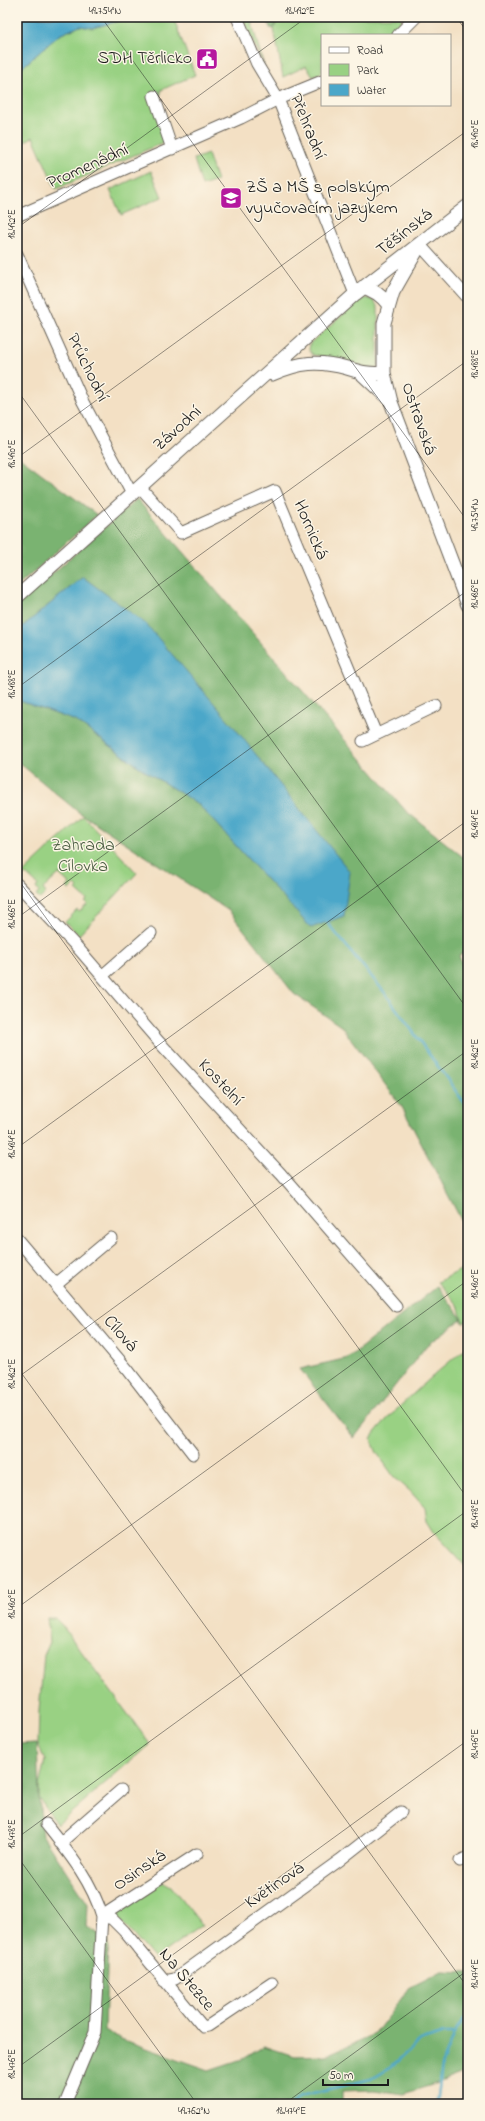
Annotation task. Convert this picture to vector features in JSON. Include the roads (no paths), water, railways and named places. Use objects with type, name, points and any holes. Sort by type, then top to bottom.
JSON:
[{"type":"main road","name":"Těšínská","points":[[359,291],[420,245],[468,206]]},
{"type":"main road","name":"Ostravská","points":[[420,245],[393,292],[388,304],[384,323],[384,373],[392,402],[468,605]]},
{"type":"main road","points":[[359,291],[372,290],[381,295],[388,304]]},
{"type":"main road","name":"Závodní","points":[[17,597],[359,291]]},
{"type":"main road","points":[[308,338],[303,349],[310,362]]},
{"type":"main road","points":[[263,378],[293,365],[310,362],[336,365],[372,375],[384,373]]},
{"type":"main road","points":[[359,372],[392,402]]},
{"type":"street","name":"Přehradní","points":[[237,17],[256,64],[266,77],[278,99],[346,275],[359,291]]},
{"type":"street","points":[[399,34],[416,17]]},
{"type":"street","name":"Promenádní","points":[[17,216],[172,149],[242,118],[278,99],[321,81]]},
{"type":"street","points":[[154,96],[172,149]]},
{"type":"street","points":[[420,245],[468,298]]},
{"type":"street","name":"Průchodní","points":[[17,254],[83,402],[136,491]]},
{"type":"street","name":"Hornická","points":[[136,491],[181,533],[275,491],[376,734]]},
{"type":"street","points":[[363,741],[436,706]]},
{"type":"street","name":"Kostelní","points":[[17,884],[102,976],[159,1042],[281,1174],[396,1306]]},
{"type":"street","points":[[102,976],[151,933]]},
{"type":"street","points":[[56,1284],[111,1238]]},
{"type":"street","name":"Cílová","points":[[17,1239],[128,1370],[194,1454]]},
{"type":"street","points":[[60,1843],[121,1790]]},
{"type":"street","name":"Květinová","points":[[164,1981],[174,1979],[194,1965],[340,1860],[401,1812]]},
{"type":"street","points":[[46,1824],[89,1884],[97,1900],[102,1916],[95,2032],[65,2104]]},
{"type":"street","name":"Osinská","points":[[102,1916],[197,1854]]},
{"type":"street","name":"Na Stezce","points":[[102,1916],[117,1924],[205,2028],[272,1983]]},
{"type":"water","points":[[17,17],[125,17],[119,21],[92,28],[80,26],[59,35],[17,72]]},
{"type":"water","points":[[83,577],[146,624],[230,722],[350,872],[344,916],[311,928],[198,804],[145,771],[76,721],[17,700],[17,631]]},
{"type":"waterway","points":[[325,920],[385,993],[468,1108]]},
{"type":"waterway","points":[[436,2104],[441,2066],[454,2033],[468,2013]]},
{"type":"waterway","points":[[291,2104],[300,2096],[371,2079],[392,2066],[418,2042],[443,2033],[454,2033]]},
{"type":"place","name":"SDH Těrlicko","points":[[207,59]]},
{"type":"place","name":"ZŠ a MŠ s polským vyučovacím jazykem","points":[[231,198]]},
{"type":"park label","name":"Zahrada Cílovka","points":[[83,856]]}]
